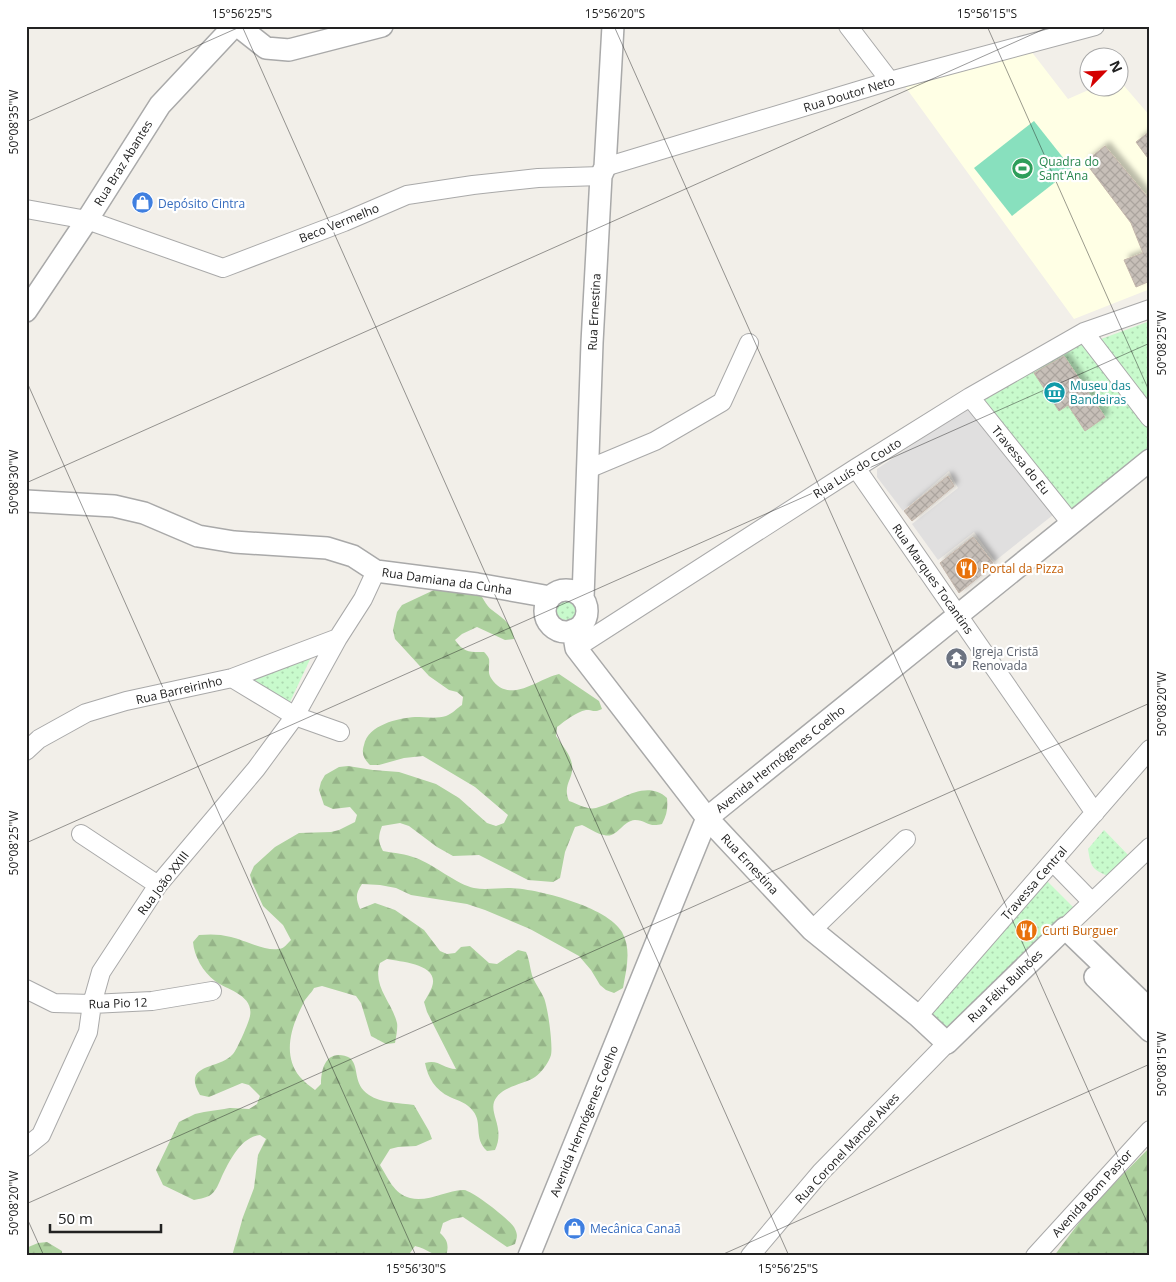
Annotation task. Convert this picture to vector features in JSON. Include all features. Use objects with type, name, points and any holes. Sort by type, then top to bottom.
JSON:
[{"type":"street","name":"Rua Braz Abantes","points":[[26,311],[87,220],[160,105],[236,26],[266,48],[289,50],[382,26]]},
{"type":"street","name":"Rua Ernestina","points":[[583,598],[603,172],[613,26]]},
{"type":"street","points":[[848,26],[890,81]]},
{"type":"street","name":"Rua Doutor Neto","points":[[603,172],[890,81],[1095,26]]},
{"type":"street","name":"Beco Vermelho","points":[[26,209],[87,220],[223,268],[344,222],[408,195],[473,185],[603,172]]},
{"type":"street","name":"Rua Luís do Couto","points":[[575,639],[970,398],[1084,332],[1150,309]]},
{"type":"street","points":[[1084,332],[1150,418]]},
{"type":"street","points":[[588,469],[655,441],[722,402],[749,343]]},
{"type":"street","name":"Travessa do Eu","points":[[970,398],[1072,523]]},
{"type":"street","name":"Avenida Hermógenes Coelho","points":[[529,1256],[707,818],[1150,460]]},
{"type":"street","name":"Rua Marques Tocantins","points":[[856,468],[1095,813]]},
{"type":"street","name":"Rua Damiana da Cunha","points":[[26,501],[114,506],[144,513],[198,536],[234,542],[327,548],[353,556],[376,571],[477,584],[550,597]]},
{"type":"street","name":"Rua João XXIII","points":[[26,1148],[41,1135],[88,1032],[92,1004],[101,972],[158,885],[256,769],[295,716],[338,638],[363,599],[376,571]]},
{"type":"street","points":[[561,591],[573,591],[583,598],[588,609],[585,621],[575,639],[556,630],[547,621],[545,608],[550,597],[561,591]]},
{"type":"street","name":"Rua Barreirinho","points":[[26,751],[39,740],[86,713],[126,701],[232,678],[338,638]]},
{"type":"street","name":"Rua Ernestina","points":[[575,639],[707,818],[812,930],[918,1016],[947,1043]]},
{"type":"street","points":[[232,678],[295,716],[340,732]]},
{"type":"street","name":"Travessa Central","points":[[918,1016],[1150,749]]},
{"type":"street","points":[[81,834],[158,885]]},
{"type":"street","points":[[812,930],[906,839]]},
{"type":"street","name":"Rua Félix Bulhões","points":[[947,1043],[1150,847]]},
{"type":"street","points":[[1053,862],[1092,902]]},
{"type":"street","points":[[1060,933],[1150,1010]]},
{"type":"street","points":[[1060,933],[1150,1031]]},
{"type":"street","name":"Rua Pio 12","points":[[26,989],[54,1003],[92,1004],[152,1001],[212,991]]},
{"type":"street","name":"Rua Coronel Manoel Alves","points":[[750,1256],[821,1172],[947,1043]]},
{"type":"street","name":"Avenida Bom Pastor","points":[[1035,1256],[1150,1130]]},
{"type":"shaded area","points":[[1031,51],[1068,99],[1078,95],[1078,98],[1128,98],[1128,90],[1150,116],[1150,289],[1074,319],[904,85]]},
{"type":"shaded area","points":[[967,408],[1053,515],[995,561],[974,532],[938,560],[912,524],[958,488],[949,471],[903,511],[877,477],[877,469]]},
{"type":"green space","name":"Quadra do Sant'Ana","points":[[1034,121],[1072,169],[1012,216],[974,168]]},
{"type":"green space","points":[[1150,321],[1150,408],[1101,339]]},
{"type":"green space","points":[[1083,339],[1150,427],[1150,449],[1072,513],[980,399]]},
{"type":"green space","points":[[460,587],[478,590],[488,606],[504,619],[511,629],[514,639],[505,640],[477,627],[462,634],[455,640],[464,650],[484,652],[489,659],[490,676],[498,686],[506,690],[515,690],[559,674],[599,701],[602,709],[582,711],[557,727],[556,736],[568,754],[572,765],[567,786],[569,801],[586,807],[596,808],[641,791],[650,790],[659,792],[667,798],[666,814],[662,824],[653,825],[642,821],[630,821],[609,836],[582,825],[575,827],[565,852],[560,878],[553,882],[528,880],[479,855],[453,856],[437,847],[409,826],[400,823],[382,826],[379,839],[381,848],[383,851],[423,861],[453,879],[474,888],[508,888],[536,891],[587,907],[602,915],[614,923],[625,939],[628,953],[623,988],[614,993],[606,990],[600,985],[591,970],[579,956],[530,929],[485,910],[467,904],[411,895],[396,888],[362,884],[357,896],[360,909],[375,903],[395,910],[424,930],[440,951],[447,954],[455,953],[461,947],[470,946],[489,963],[497,964],[518,950],[526,952],[533,978],[546,1003],[551,1035],[550,1058],[543,1070],[535,1077],[506,1089],[497,1097],[493,1107],[498,1129],[498,1142],[495,1150],[487,1151],[480,1141],[476,1116],[471,1108],[440,1091],[430,1079],[426,1068],[425,1063],[434,1062],[456,1069],[427,1012],[424,1002],[432,987],[433,979],[430,973],[410,963],[387,959],[380,963],[378,971],[381,987],[397,1023],[395,1043],[386,1044],[371,1036],[361,1003],[356,996],[322,986],[314,988],[304,1002],[295,1022],[290,1041],[291,1060],[294,1068],[302,1079],[315,1090],[321,1084],[324,1065],[327,1061],[334,1056],[346,1056],[350,1058],[355,1066],[360,1086],[369,1095],[385,1101],[414,1105],[432,1139],[416,1146],[390,1149],[380,1165],[392,1185],[404,1196],[417,1199],[424,1199],[458,1190],[469,1192],[492,1207],[512,1225],[517,1235],[515,1244],[507,1247],[463,1217],[443,1223],[440,1233],[447,1243],[446,1256],[437,1255],[415,1246],[410,1253],[411,1256],[232,1256],[243,1217],[254,1188],[258,1155],[266,1139],[260,1135],[247,1140],[237,1150],[215,1190],[206,1197],[194,1200],[163,1185],[156,1170],[179,1122],[204,1112],[231,1108],[249,1109],[257,1104],[260,1096],[249,1085],[242,1083],[209,1097],[200,1095],[195,1085],[195,1077],[198,1072],[227,1059],[233,1054],[247,1024],[250,1009],[244,998],[215,981],[207,973],[197,958],[193,942],[199,935],[211,934],[231,937],[261,947],[280,949],[291,940],[283,925],[263,906],[250,875],[254,866],[275,847],[299,833],[331,832],[355,822],[357,815],[350,807],[333,809],[324,805],[319,790],[325,775],[339,767],[348,766],[399,772],[436,784],[459,798],[487,823],[496,826],[504,823],[508,815],[475,787],[423,756],[404,758],[379,765],[370,765],[363,754],[363,748],[371,732],[385,724],[415,717],[442,717],[450,714],[462,705],[463,697],[429,676],[395,639],[393,630],[397,612],[402,605],[434,590]]},
{"type":"green space","points":[[567,598],[575,601],[578,609],[575,617],[567,620],[559,617],[556,609],[559,601]]},
{"type":"green space","points":[[313,653],[290,702],[247,677]]},
{"type":"green space","points":[[1104,830],[1131,858],[1110,877],[1093,867],[1088,849]]},
{"type":"green space","points":[[1047,881],[1074,908],[946,1034],[927,1016]]},
{"type":"green space","points":[[1150,1147],[1150,1256],[1054,1256],[1090,1208]]},
{"type":"green space","points":[[47,1242],[62,1251],[62,1256],[26,1256],[26,1248],[38,1243]]},
{"type":"building","points":[[1150,131],[1150,161],[1136,142]]},
{"type":"building","points":[[1105,146],[1150,200],[1150,281],[1136,287],[1124,260],[1143,253],[1131,223],[1085,162]]},
{"type":"building","points":[[1064,356],[1105,417],[1085,431],[1068,405],[1059,411],[1034,373]]},
{"type":"building","points":[[948,476],[954,486],[912,521],[904,511]]},
{"type":"building","name":"Portal da Pizza","points":[[973,537],[993,563],[959,593],[940,563]]},
{"type":"place","name":"Quadra do Sant'Ana","points":[[1023,168]]},
{"type":"place","name":"Depósito Cintra","points":[[142,203]]},
{"type":"place","name":"Museu das Bandeiras","points":[[1054,392]]},
{"type":"place","name":"Portal da Pizza","points":[[966,568]]},
{"type":"place","name":"Igreja Cristã Renovada","points":[[956,658]]},
{"type":"place","name":"Curti Burguer","points":[[1026,930]]},
{"type":"place","name":"Mecânica Canaã","points":[[574,1228]]}]
